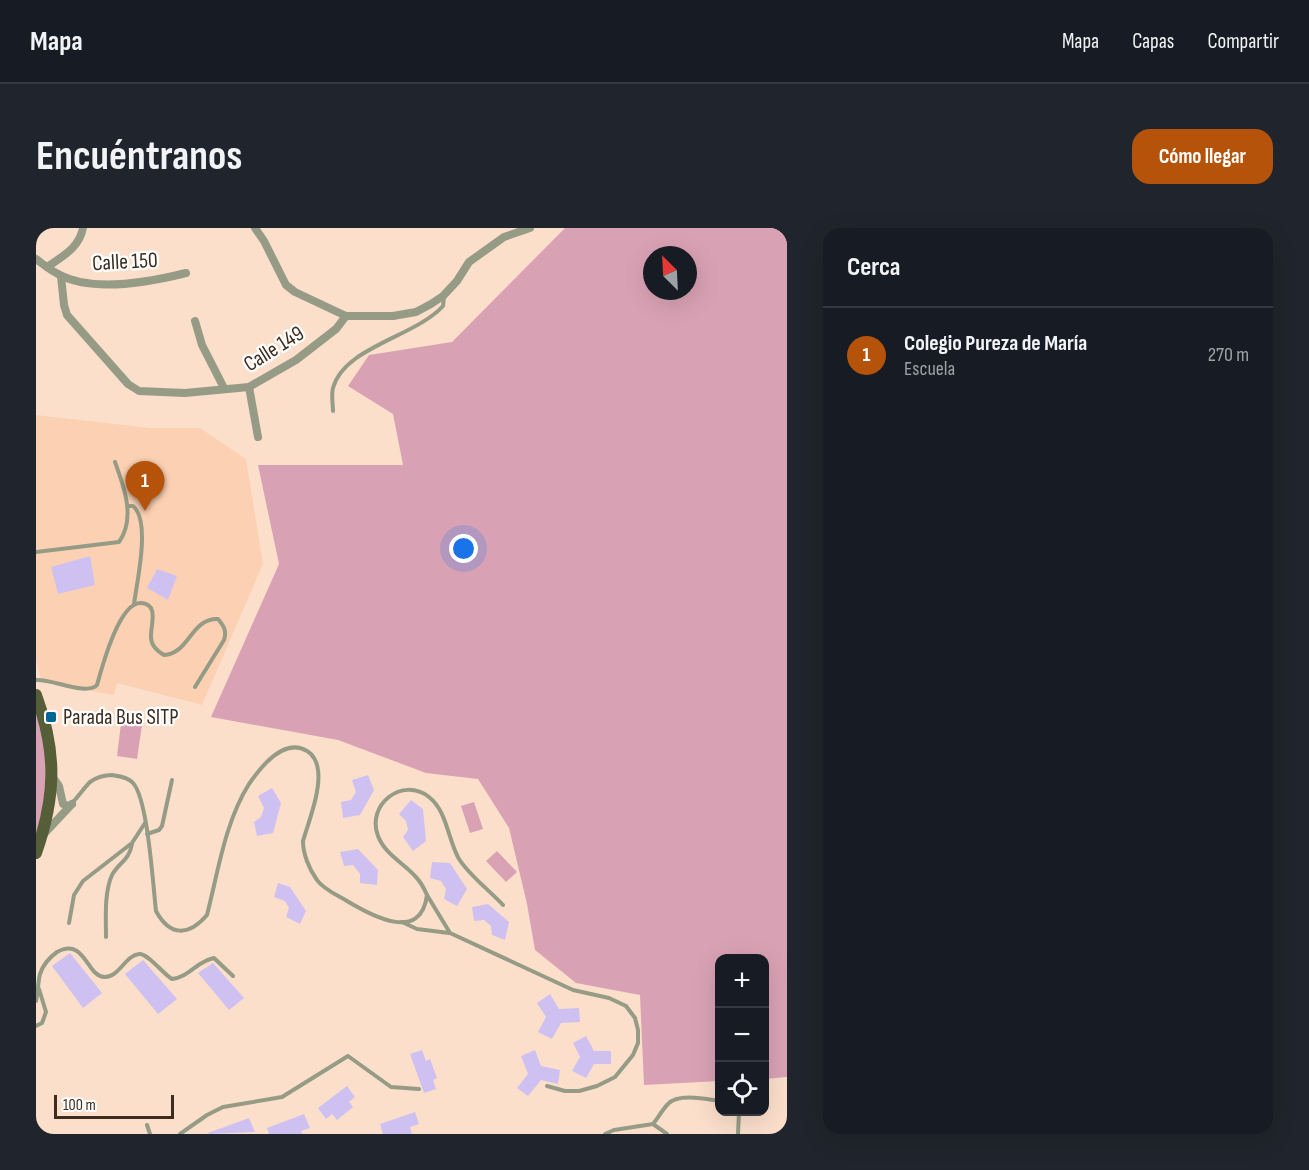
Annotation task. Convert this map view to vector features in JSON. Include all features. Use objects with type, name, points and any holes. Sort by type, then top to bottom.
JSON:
[{"type":"main road","points":[[36,695],[49,737],[52,776],[42,836],[36,853]]},
{"type":"street","points":[[47,267],[74,248],[83,228]]},
{"type":"street","points":[[255,228],[286,285],[295,292],[346,316],[393,316],[416,312],[443,296],[469,262],[504,237],[530,228]]},
{"type":"street","name":"Calle 150","points":[[36,259],[61,276],[95,284],[146,283],[186,273]]},
{"type":"street","name":"Calle 149","points":[[61,276],[63,305],[68,315],[132,387],[143,391],[185,393],[249,387],[296,360],[336,329],[346,316]]},
{"type":"street","points":[[195,321],[202,345],[224,388]]},
{"type":"street","points":[[249,387],[258,437]]},
{"type":"street","points":[[52,776],[59,786],[63,804],[68,806],[72,804]]},
{"type":"street","points":[[42,836],[72,804]]},
{"type":"lane","points":[[333,411],[332,390],[336,379],[351,362],[363,353],[424,324],[443,306],[443,296]]},
{"type":"lane","points":[[36,552],[119,542],[126,532],[128,506],[115,462]]},
{"type":"lane","points":[[36,680],[50,680],[86,690],[98,685],[110,642],[134,604],[142,521],[139,510],[128,506]]},
{"type":"lane","points":[[134,604],[145,603],[151,609],[154,623],[151,638],[157,651],[164,655],[180,649],[193,631],[207,620],[218,619],[223,625],[226,632],[224,640],[195,687]]},
{"type":"lane","points":[[72,804],[98,777],[120,776],[132,781],[138,790],[146,823],[156,911],[162,922],[172,930],[186,931],[198,925],[207,915],[231,826],[248,786],[259,770],[274,756],[287,748],[299,747],[308,751],[318,768],[318,782],[303,841],[303,850],[313,874],[322,886],[360,909],[389,922],[402,922],[417,918],[423,913],[427,895]]},
{"type":"lane","points":[[147,834],[159,830],[162,826],[172,780]]},
{"type":"lane","points":[[450,933],[415,876],[387,850],[377,833],[376,822],[379,810],[395,792],[404,789],[418,790],[435,803],[460,860],[503,905]]},
{"type":"lane","points":[[69,923],[74,895],[83,881],[132,843],[146,823]]},
{"type":"lane","points":[[106,938],[111,878],[115,870],[128,858],[132,843]]},
{"type":"lane","points":[[402,922],[417,929],[450,933],[573,990],[609,998],[626,1006],[635,1018],[638,1043],[633,1055],[615,1077],[597,1086],[579,1091],[565,1091],[547,1086]]},
{"type":"lane","points":[[36,1001],[40,975],[49,959],[56,953],[70,948],[82,955],[98,975],[104,978],[111,976],[135,956],[141,954],[172,979],[178,978],[205,960],[214,958],[218,959],[233,976]]},
{"type":"lane","points":[[36,1026],[42,1023],[45,1012],[39,988]]},
{"type":"lane","points":[[180,1134],[223,1107],[282,1097],[348,1056],[391,1087],[418,1089]]},
{"type":"lane","points":[[604,1134],[653,1124],[674,1100],[705,1098],[715,1100]]},
{"type":"lane","points":[[738,1134],[739,1116]]},
{"type":"lane","points":[[653,1124],[667,1134]]},
{"type":"lane","points":[[147,1125],[150,1134]]},
{"type":"shaded area","points":[[565,228],[787,228],[787,1077],[769,1079],[769,954],[715,954],[715,1081],[644,1085],[640,995],[576,983],[535,950],[509,828],[478,779],[426,773],[338,740],[211,717],[279,564],[258,465],[403,465],[393,414],[348,386],[369,355],[452,342]]},
{"type":"shaded area","points":[[36,415],[150,428],[200,428],[246,459],[263,564],[202,705],[117,683],[114,695],[42,682],[36,660]]},
{"type":"shaded area","points":[[36,712],[44,745],[46,778],[36,834]]},
{"type":"shaded area","points":[[122,715],[143,718],[137,759],[117,756]]},
{"type":"shaded area","points":[[474,802],[483,829],[470,833],[461,806]]},
{"type":"shaded area","points":[[497,851],[517,872],[506,882],[486,861]]},
{"type":"building","points":[[90,556],[95,585],[58,594],[51,567]]},
{"type":"building","points":[[157,569],[177,576],[168,600],[147,588]]},
{"type":"building","points":[[368,775],[374,790],[360,815],[343,818],[341,802],[351,800],[356,792],[352,780]]},
{"type":"building","points":[[272,788],[281,803],[273,833],[257,836],[254,822],[261,817],[264,808],[258,796]]},
{"type":"building","points":[[411,800],[423,809],[426,841],[413,851],[403,837],[408,830],[406,821],[399,814]]},
{"type":"building","points":[[358,849],[378,870],[377,885],[360,883],[360,874],[353,865],[344,866],[340,852]]},
{"type":"building","points":[[432,862],[450,863],[467,889],[457,906],[444,899],[446,889],[441,881],[430,878]]},
{"type":"building","points":[[278,883],[290,887],[306,911],[300,924],[286,917],[289,908],[285,901],[274,897]]},
{"type":"building","points":[[488,904],[509,922],[505,940],[492,935],[491,926],[484,920],[474,921],[472,907]]},
{"type":"building","points":[[70,953],[102,993],[83,1008],[52,966]]},
{"type":"building","points":[[143,960],[177,999],[158,1014],[125,974]]},
{"type":"building","points":[[213,963],[244,998],[229,1010],[198,973]]},
{"type":"building","points":[[550,994],[559,1009],[579,1008],[580,1022],[561,1023],[552,1039],[538,1032],[546,1017],[537,1003]]},
{"type":"building","points":[[586,1036],[594,1051],[611,1051],[611,1064],[594,1064],[586,1078],[572,1071],[580,1057],[573,1043]]},
{"type":"building","points":[[422,1050],[426,1061],[430,1059],[437,1078],[433,1080],[436,1089],[424,1093],[410,1054]]},
{"type":"building","points":[[535,1050],[541,1066],[560,1070],[558,1084],[541,1080],[528,1096],[517,1088],[528,1074],[521,1056]]},
{"type":"building","points":[[347,1086],[355,1097],[349,1102],[353,1107],[337,1120],[332,1114],[326,1119],[318,1108]]},
{"type":"building","points":[[415,1112],[419,1124],[410,1127],[412,1134],[383,1134],[380,1124]]},
{"type":"building","points":[[304,1114],[310,1128],[301,1131],[302,1134],[269,1134],[267,1128]]},
{"type":"building","points":[[249,1118],[255,1132],[208,1133]]},
{"type":"place","name":"Colegio Pureza de María","points":[[145,511]]},
{"type":"place","name":"Parada Bus SITP","points":[[51,717]]}]
